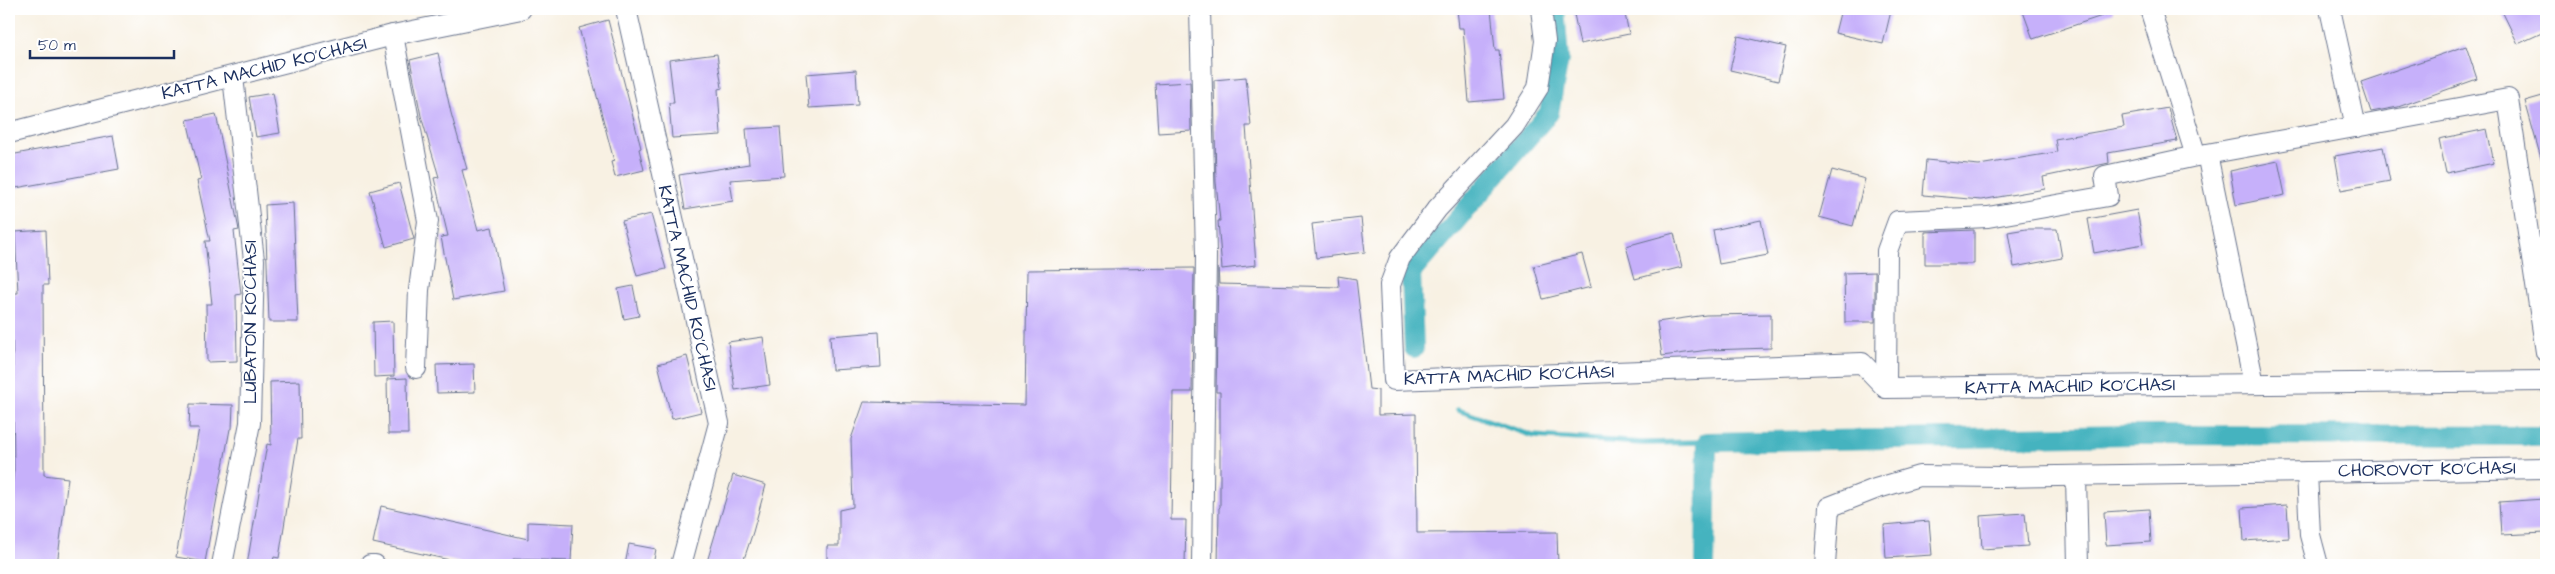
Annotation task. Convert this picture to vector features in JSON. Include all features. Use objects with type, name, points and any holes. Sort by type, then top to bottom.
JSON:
[{"type":"street","name":"KATTA MACHID KO'CHASI","points":[[9,133],[393,35],[521,9]]},
{"type":"street","name":"KATTA MACHID KO'CHASI","points":[[626,9],[719,423],[681,565]]},
{"type":"street","points":[[1200,9],[1206,254],[1202,565]]},
{"type":"street","name":"KATTA MACHID KO'CHASI","points":[[1540,9],[1545,41],[1538,88],[1514,126],[1437,209],[1400,258],[1390,285],[1394,380],[1862,363],[1886,388],[2546,381]]},
{"type":"street","points":[[2150,9],[2202,155],[2254,384]]},
{"type":"street","points":[[2330,9],[2356,127]]},
{"type":"street","points":[[393,35],[428,221],[419,290],[416,368]]},
{"type":"street","name":"LUBATON KO'CHASI","points":[[222,565],[250,423],[254,260],[233,77]]},
{"type":"street","points":[[1886,388],[1887,251],[1898,221],[1988,217],[2108,196],[2105,176],[2202,155],[2508,99],[2546,352]]},
{"type":"street","name":"CHOROVOT KO'CHASI","points":[[1825,565],[1829,507],[1875,489],[1919,476],[2076,476],[2546,468]]},
{"type":"street","points":[[2308,472],[2310,535],[2318,565]]},
{"type":"street","points":[[2076,476],[2078,565]]},
{"type":"street","points":[[370,565],[375,565]]},
{"type":"building","points":[[1457,9],[1491,9],[1495,50],[1499,50],[1504,99],[1469,102],[1463,28],[1459,28]]},
{"type":"building","points":[[1573,9],[1624,9],[1629,34],[1580,44]]},
{"type":"building","points":[[1841,9],[1891,11],[1883,44],[1835,33]]},
{"type":"building","points":[[2022,9],[2113,9],[2114,12],[2033,39]]},
{"type":"building","points":[[2501,9],[2540,9],[2546,23],[2546,31],[2518,44]]},
{"type":"building","points":[[608,20],[641,148],[639,149],[644,170],[615,177],[611,162],[614,161],[579,28]]},
{"type":"building","points":[[1738,36],[1786,47],[1778,81],[1730,70]]},
{"type":"building","points":[[2466,46],[2477,79],[2398,107],[2371,112],[2361,82]]},
{"type":"building","points":[[438,53],[451,113],[467,169],[462,170],[478,230],[492,227],[504,291],[453,300],[441,237],[448,236],[434,178],[439,177],[421,116],[410,60]]},
{"type":"building","points":[[717,54],[722,88],[718,89],[721,135],[672,138],[669,103],[674,103],[669,60]]},
{"type":"building","points":[[856,70],[858,105],[809,108],[806,74]]},
{"type":"building","points":[[1246,77],[1251,126],[1246,126],[1256,265],[1222,269],[1216,182],[1214,80]]},
{"type":"building","points":[[1190,82],[1191,131],[1158,133],[1155,84]]},
{"type":"building","points":[[273,93],[280,133],[256,137],[249,97]]},
{"type":"building","points":[[2546,95],[2546,161],[2542,162],[2525,101]]},
{"type":"building","points":[[2168,108],[2177,141],[2108,153],[2109,163],[2043,177],[2045,189],[1981,200],[1923,195],[1926,160],[1979,165],[2057,152],[2055,139],[2124,127],[2122,116]]},
{"type":"building","points":[[216,114],[239,230],[234,231],[241,294],[236,295],[237,361],[207,362],[206,304],[212,304],[205,241],[210,241],[197,181],[201,180],[187,120]]},
{"type":"building","points":[[780,127],[784,176],[730,180],[733,201],[685,209],[679,175],[749,164],[746,129]]},
{"type":"building","points":[[2487,129],[2494,163],[2446,173],[2439,139]]},
{"type":"building","points":[[113,136],[119,169],[16,188],[10,155]]},
{"type":"building","points":[[2383,147],[2390,181],[2341,190],[2335,156]]},
{"type":"building","points":[[2278,161],[2285,195],[2236,205],[2230,171]]},
{"type":"building","points":[[1832,170],[1865,179],[1853,226],[1819,217]]},
{"type":"building","points":[[399,183],[414,239],[386,247],[370,191]]},
{"type":"building","points":[[293,203],[298,322],[269,322],[265,205]]},
{"type":"building","points":[[2137,210],[2143,244],[2094,253],[2088,219]]},
{"type":"building","points":[[651,214],[666,269],[637,276],[622,221]]},
{"type":"building","points":[[1361,218],[1365,252],[1316,258],[1312,224]]},
{"type":"building","points":[[1761,220],[1768,255],[1719,264],[1713,230]]},
{"type":"building","points":[[2026,229],[2057,229],[2062,258],[2014,267],[2008,232]]},
{"type":"building","points":[[46,230],[48,285],[43,285],[44,475],[68,478],[57,565],[9,565],[9,513],[14,470],[12,293],[18,293],[15,232]]},
{"type":"building","points":[[1974,230],[1974,264],[1925,264],[1925,232]]},
{"type":"building","points":[[1674,233],[1682,267],[1635,279],[1626,246]]},
{"type":"building","points":[[1582,254],[1591,287],[1543,299],[1534,266]]},
{"type":"building","points":[[1194,268],[1192,392],[1173,392],[1171,520],[1186,520],[1185,565],[827,565],[827,546],[839,546],[839,510],[853,507],[851,439],[864,402],[1025,405],[1027,270]]},
{"type":"building","points":[[1218,268],[1219,284],[1339,287],[1338,276],[1356,279],[1369,389],[1378,390],[1378,415],[1416,414],[1417,533],[1557,532],[1558,565],[1218,565],[1220,392],[1216,392]]},
{"type":"building","points":[[1875,272],[1875,322],[1845,322],[1844,273]]},
{"type":"building","points":[[633,286],[639,316],[624,319],[618,289]]},
{"type":"building","points":[[1771,314],[1771,348],[1709,350],[1662,356],[1657,322],[1706,315]]},
{"type":"building","points":[[393,321],[394,376],[374,377],[373,322]]},
{"type":"building","points":[[879,332],[881,367],[832,370],[830,336]]},
{"type":"building","points":[[763,337],[770,385],[735,390],[728,342]]},
{"type":"building","points":[[687,356],[701,412],[672,419],[658,364]]},
{"type":"building","points":[[474,364],[475,392],[437,393],[436,365]]},
{"type":"building","points":[[407,378],[408,434],[388,434],[387,379]]},
{"type":"building","points":[[300,381],[301,439],[298,439],[279,558],[274,557],[272,565],[247,565],[267,444],[271,445],[270,382]]},
{"type":"building","points":[[190,404],[233,405],[232,429],[230,429],[205,562],[176,557],[199,428],[189,428]]},
{"type":"building","points":[[733,475],[766,485],[753,532],[742,565],[706,565]]},
{"type":"building","points":[[2544,499],[2546,533],[2501,535],[2499,502]]},
{"type":"building","points":[[2287,505],[2289,538],[2244,541],[2242,508]]},
{"type":"building","points":[[381,506],[528,539],[528,522],[573,524],[571,561],[513,559],[512,565],[472,565],[373,543]]},
{"type":"building","points":[[2149,509],[2151,542],[2106,545],[2104,512]]},
{"type":"building","points":[[2025,513],[2028,546],[1982,549],[1980,516]]},
{"type":"building","points":[[1929,521],[1932,555],[1886,558],[1884,525]]},
{"type":"building","points":[[629,544],[656,549],[653,565],[625,565]]},
{"type":"waterway","points":[[1414,348],[1411,273],[1549,113],[1559,59],[1555,9]]},
{"type":"waterway","points":[[1458,410],[1533,436],[1643,443],[1707,442]]},
{"type":"waterway","points":[[1705,565],[1707,442],[2133,435],[2546,436]]}]
